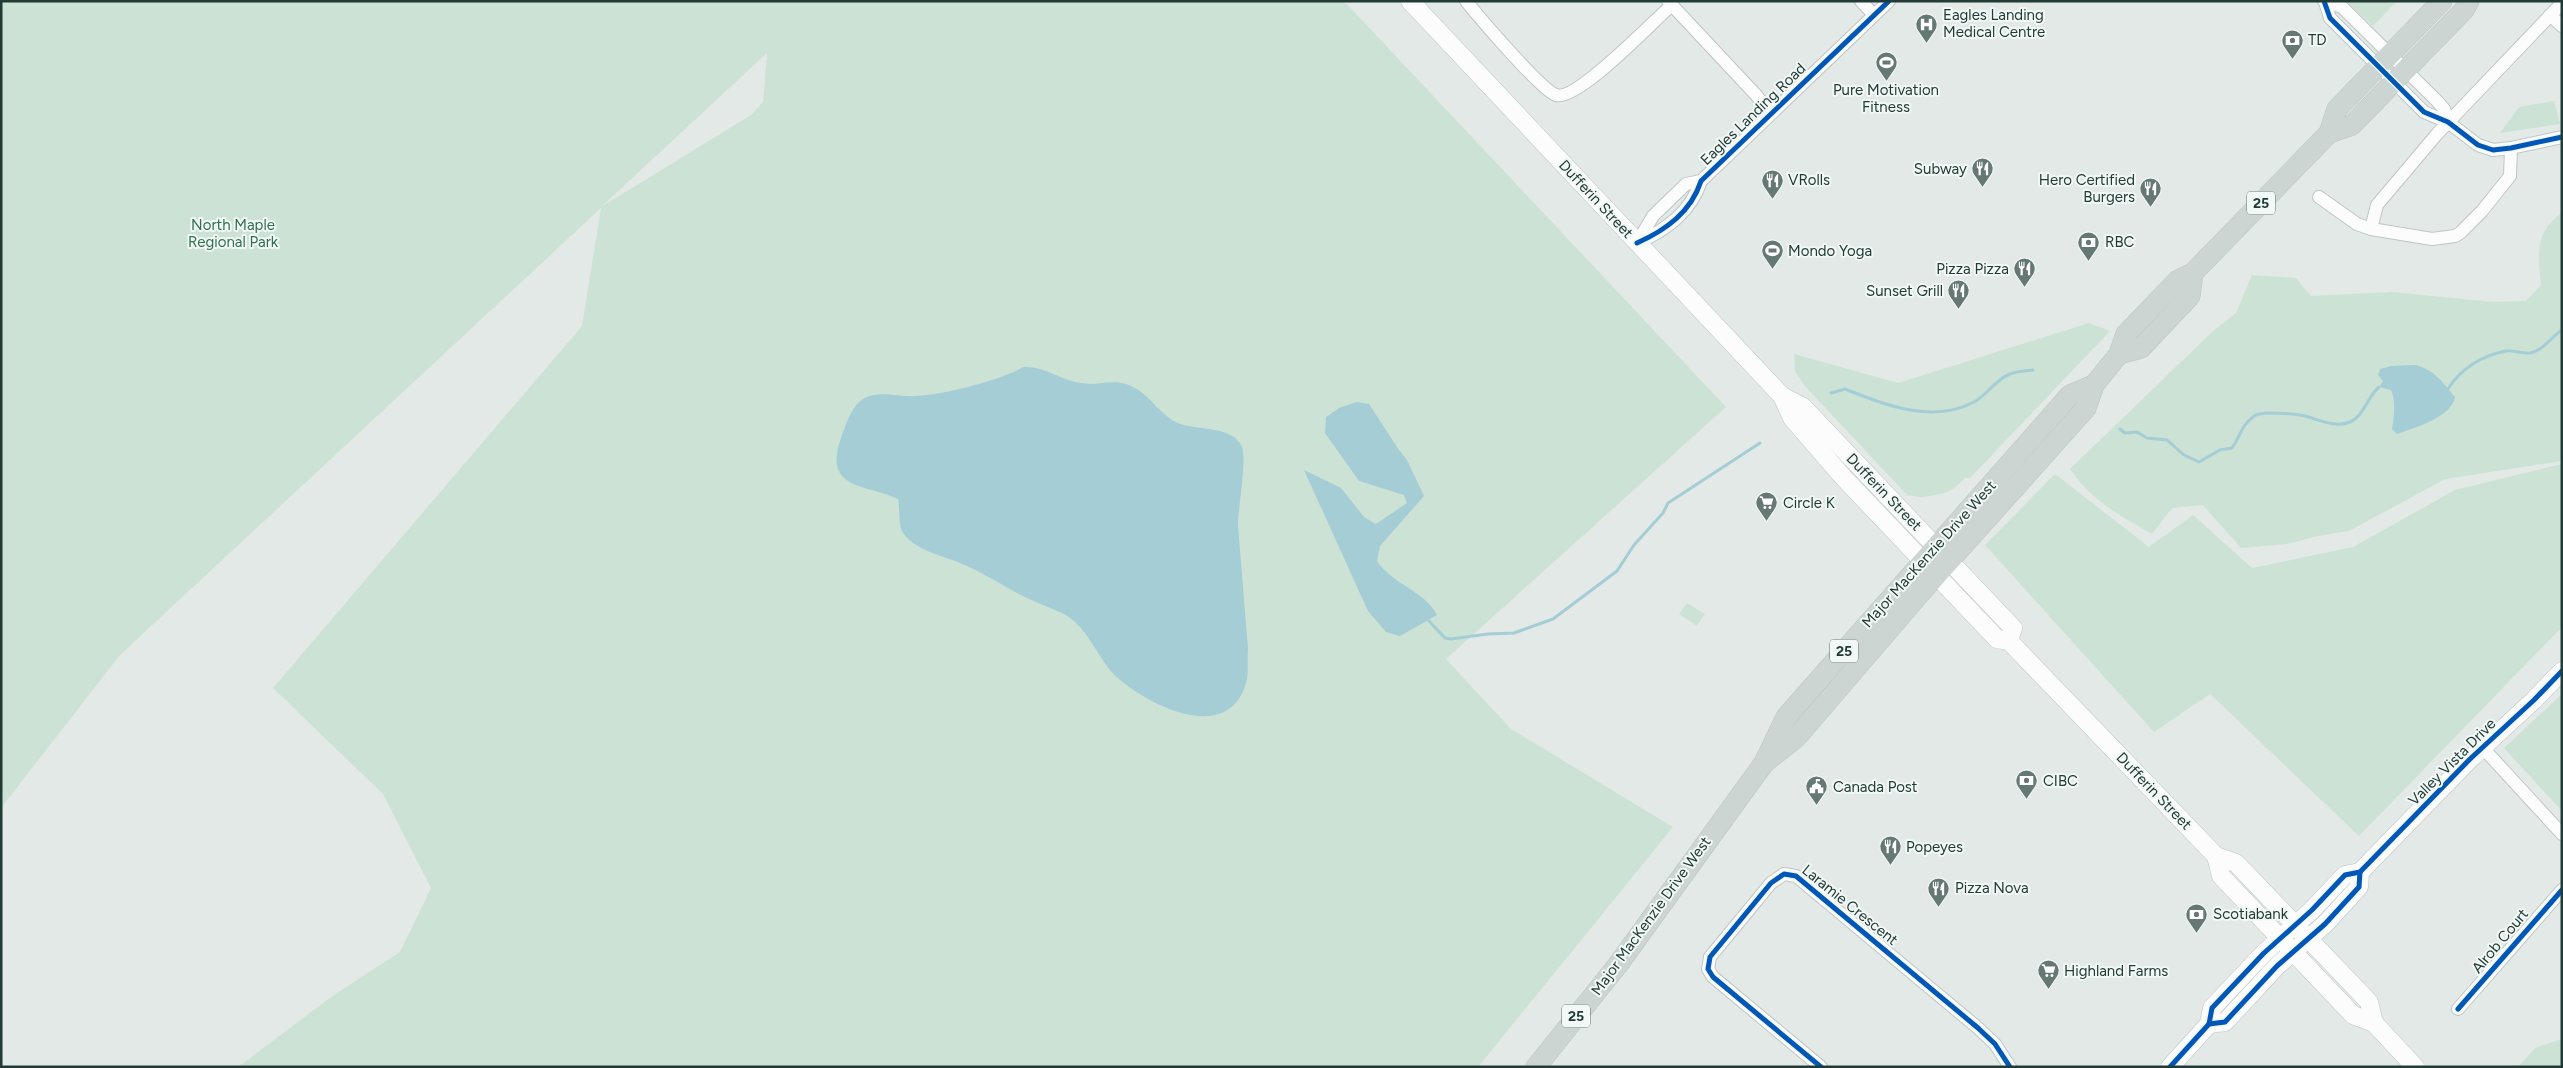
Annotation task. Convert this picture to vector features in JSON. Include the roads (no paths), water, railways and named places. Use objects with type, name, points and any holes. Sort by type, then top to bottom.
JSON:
[{"type":"main road","name":"Dufferin Street","points":[[1410,1],[1782,396],[1802,407],[1950,560],[2013,628],[2009,642]]},
{"type":"main road","name":"Major MacKenzie Drive West","points":[[2330,133],[2337,109],[2442,1]]},
{"type":"main road","name":"Major MacKenzie Drive West","points":[[1764,763],[1796,738],[1936,575],[2086,408],[2094,385],[2120,354],[2126,334],[2177,281],[2193,273],[2330,133],[2352,125],[2464,10],[2469,1]]},
{"type":"main road","name":"Major MacKenzie Drive West","points":[[1536,1067],[1617,966],[1764,763],[1786,717],[2070,395],[2094,385]]},
{"type":"main road","name":"Dufferin Street","points":[[1782,396],[1792,418],[1843,477],[1922,561],[1997,639],[2009,642],[2216,856],[2236,863],[2369,1002],[2374,1023]]},
{"type":"main road","name":"Valley Vista Drive","points":[[2360,872],[2359,887],[2308,939],[2225,1022],[2209,1024],[2212,1008],[2280,938],[2345,875],[2360,872],[2562,671]]},
{"type":"main road","name":"Dufferin Street","points":[[2216,856],[2221,876],[2353,1015],[2374,1023],[2415,1067]]},
{"type":"main road","points":[[2170,1067],[2209,1024]]},
{"type":"street","points":[[1466,1],[1540,84],[1556,95],[1566,95],[1586,84],[1670,3],[1757,96],[1770,114]]},
{"type":"street","points":[[1862,1],[1874,15]]},
{"type":"street","name":"Eagles Landing Road","points":[[1638,243],[1662,232],[1696,198],[1701,181],[1889,1]]},
{"type":"street","points":[[2325,2],[2342,7],[2385,60],[2400,75],[2424,112],[2448,122],[2478,145],[2493,150],[2562,137]]},
{"type":"street","points":[[2371,229],[2377,206],[2448,122],[2562,2]]},
{"type":"street","points":[[2550,15],[2562,26]]},
{"type":"street","points":[[2319,197],[2357,224],[2371,229],[2436,239],[2460,233],[2510,176],[2511,148]]},
{"type":"street","name":"Eagles Landing Road","points":[[1638,243],[1650,220],[1660,209],[1686,184],[1701,181]]},
{"type":"street","points":[[2483,748],[2562,834]]},
{"type":"street","name":"Laramie Crescent","points":[[1821,1067],[1713,977],[1708,969],[1710,956],[1771,882],[1784,874],[1796,876],[1983,1032],[1995,1044],[2010,1067]]},
{"type":"street","name":"Alrob Court","points":[[2458,1009],[2562,890]]},
{"type":"water","points":[[2416,365],[2434,374],[2455,397],[2452,404],[2440,416],[2397,434],[2392,429],[2393,394],[2391,390],[2379,387],[2383,381],[2378,375],[2380,369],[2391,366]]},
{"type":"water","points":[[1023,367],[1031,367],[1081,383],[1115,382],[1126,384],[1141,392],[1166,415],[1180,424],[1223,432],[1238,440],[1243,453],[1238,525],[1248,649],[1247,675],[1246,683],[1237,702],[1223,712],[1206,716],[1188,714],[1169,709],[1134,690],[1120,680],[1105,664],[1088,636],[1073,620],[977,571],[915,544],[901,530],[898,499],[851,483],[843,477],[838,469],[837,457],[843,431],[852,411],[858,403],[868,396],[881,394],[917,396],[966,388],[998,378]]},
{"type":"water","points":[[1357,402],[1369,404],[1407,460],[1424,496],[1380,546],[1377,561],[1391,576],[1425,600],[1437,615],[1400,636],[1386,632],[1368,611],[1304,470],[1341,488],[1364,517],[1376,524],[1407,503],[1404,495],[1359,481],[1325,433],[1326,417],[1339,408]]},
{"type":"waterway","points":[[2448,389],[2459,375],[2473,364],[2489,356],[2506,351],[2535,352],[2562,330]]},
{"type":"waterway","points":[[1831,393],[1845,389],[1892,406],[1925,412],[1942,412],[1974,402],[2005,376],[2033,370]]},
{"type":"waterway","points":[[2120,429],[2125,433],[2137,432],[2147,438],[2167,440],[2184,455],[2199,462],[2220,450],[2232,448],[2243,428],[2256,415],[2267,413],[2291,414],[2328,423],[2344,424],[2358,416],[2379,387]]},
{"type":"waterway","points":[[1429,621],[1445,638],[1451,639],[1514,633],[1553,619],[1617,571],[1634,545],[1663,513],[1668,503],[1760,443]]},
{"type":"place","name":"Eagles Landing Medical Centre","points":[[1927,43]]},
{"type":"place","name":"TD","points":[[2292,59]]},
{"type":"place","name":"Pure Motivation Fitness","points":[[1886,81]]},
{"type":"place","name":"Subway","points":[[1983,188]]},
{"type":"place","name":"VRolls","points":[[1772,199]]},
{"type":"place","name":"Hero Certified Burgers","points":[[2151,208]]},
{"type":"place","name":"RBC","points":[[2089,261]]},
{"type":"place","name":"Mondo Yoga","points":[[1772,270]]},
{"type":"place","name":"Pizza Pizza","points":[[2025,288]]},
{"type":"place","name":"Sunset Grill","points":[[1959,310]]},
{"type":"place","name":"Circle K","points":[[1767,522]]},
{"type":"place","name":"CIBC","points":[[2027,800]]},
{"type":"place","name":"Canada Post","points":[[1817,806]]},
{"type":"place","name":"Popeyes","points":[[1890,866]]},
{"type":"place","name":"Pizza Nova","points":[[1939,907]]},
{"type":"place","name":"Scotiabank","points":[[2197,933]]},
{"type":"place","name":"Highland Farms","points":[[2048,990]]},
{"type":"park label","name":"North Maple Regional Park","points":[[233,234]]}]
